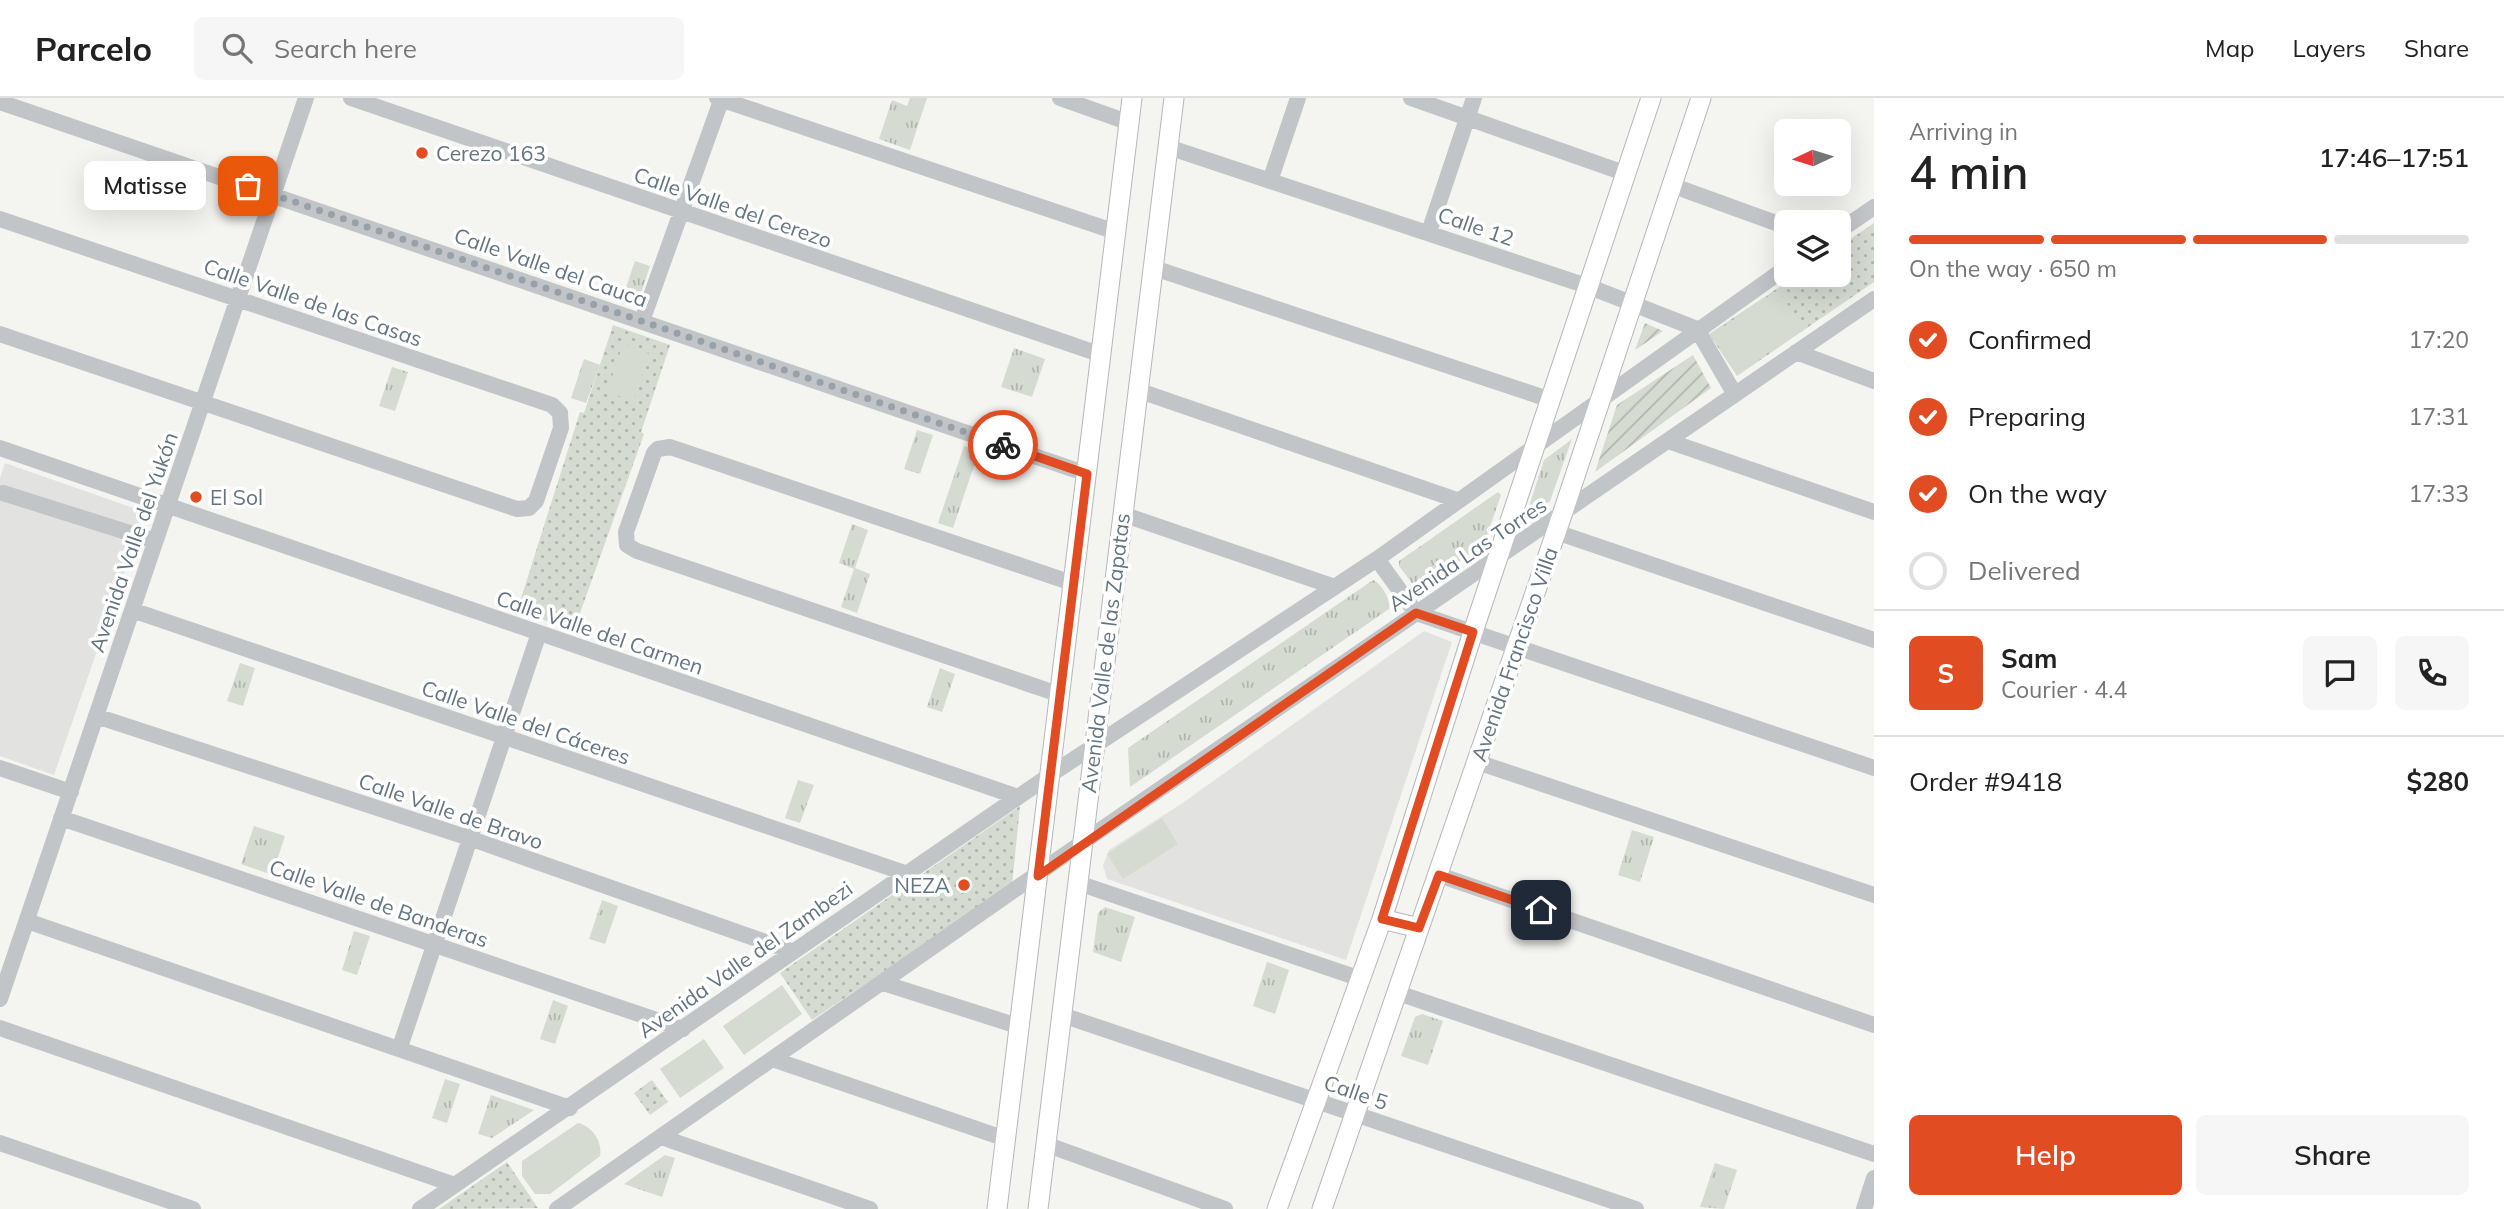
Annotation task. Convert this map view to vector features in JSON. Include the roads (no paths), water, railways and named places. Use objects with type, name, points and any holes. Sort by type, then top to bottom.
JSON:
[{"type":"main road","name":"Avenida Valle de las Zapatas","points":[[997,1209],[1132,98]]},
{"type":"main road","name":"Avenida Valle de las Zapatas","points":[[1038,1209],[1151,267],[1174,98]]},
{"type":"main road","name":"Avenida Francisco Villa","points":[[1277,1209],[1382,919],[1473,632],[1651,98]]},
{"type":"main road","name":"Avenida Francisco Villa","points":[[1321,1209],[1439,875],[1701,98]]},
{"type":"main road","points":[[1382,919],[1419,928]]},
{"type":"street","name":"Avenida Valle del Yukón","points":[[0,999],[306,98]]},
{"type":"street","name":"Calle Valle del Cerezo","points":[[351,98],[1102,355]]},
{"type":"street","points":[[1060,98],[1130,123]]},
{"type":"street","points":[[1270,181],[1298,98]]},
{"type":"street","points":[[1411,98],[1627,174]]},
{"type":"street","points":[[1429,232],[1474,98]]},
{"type":"street","points":[[642,321],[721,99],[1116,232]]},
{"type":"street","name":"Calle Valle del Cauca","points":[[0,102],[1087,474]]},
{"type":"street","name":"Calle 12","points":[[1168,147],[1634,302],[1697,329]]},
{"type":"street","points":[[1671,185],[1774,222]]},
{"type":"street","points":[[1851,223],[1874,207]]},
{"type":"street","name":"Calle Valle de las Casas","points":[[0,219],[552,405],[560,413],[561,428],[536,501],[529,508],[517,509],[0,334]]},
{"type":"street","points":[[1151,267],[1551,400]]},
{"type":"street","points":[[1094,745],[1377,559],[1774,276]]},
{"type":"street","name":"Avenida Las Torres","points":[[1083,842],[1416,613],[1497,560],[1559,524],[1734,393],[1874,299]]},
{"type":"street","points":[[1697,329],[1734,393]]},
{"type":"street","points":[[1796,352],[1874,381]]},
{"type":"street","points":[[1137,390],[1457,500]]},
{"type":"street","points":[[1668,441],[1874,512]]},
{"type":"street","points":[[1058,694],[637,551],[627,545],[626,532],[654,453],[658,449],[670,447],[1072,583]]},
{"type":"street","name":"Calle Valle del Carmen","points":[[0,449],[168,504],[1018,797]]},
{"type":"street","points":[[3,493],[155,541]]},
{"type":"street","points":[[1122,514],[1335,587]]},
{"type":"street","points":[[1559,524],[1874,640]]},
{"type":"street","points":[[1377,559],[1416,613],[1874,768]]},
{"type":"street","name":"Calle Valle del Cáceres","points":[[132,610],[905,873]]},
{"type":"street","points":[[400,1047],[540,633]]},
{"type":"street","name":"Calle Valle de Bravo","points":[[96,716],[469,838],[791,951]]},
{"type":"street","name":"Avenida Valle del Zambezi","points":[[420,1209],[683,1029],[791,951],[1094,745]]},
{"type":"street","points":[[1477,762],[1874,895]]},
{"type":"street","points":[[0,768],[71,792]]},
{"type":"street","name":"Calle Valle de Banderas","points":[[61,818],[683,1029]]},
{"type":"street","points":[[557,1209],[1038,876],[1083,842]]},
{"type":"street","points":[[1439,875],[1874,1025]]},
{"type":"street","points":[[1079,883],[1361,979]]},
{"type":"street","points":[[27,921],[400,1047],[569,1108]]},
{"type":"street","points":[[883,983],[1020,1027]]},
{"type":"street","points":[[1398,993],[1874,1154]]},
{"type":"street","name":"Calle 5","points":[[1062,1015],[1636,1209]]},
{"type":"street","points":[[0,1028],[455,1185]]},
{"type":"street","points":[[772,1059],[1006,1139]]},
{"type":"street","points":[[661,1137],[870,1209]]},
{"type":"street","points":[[0,1143],[193,1209]]},
{"type":"street","points":[[1045,1144],[1224,1209]]},
{"type":"street","points":[[1864,1209],[1874,1178]]},
{"type":"place","name":"Cerezo 163","points":[[422,153]]},
{"type":"place","name":"Matisse","points":[[248,186]]},
{"type":"place","name":"El Sol","points":[[196,497]]},
{"type":"place","name":"NEZA","points":[[964,885]]}]
